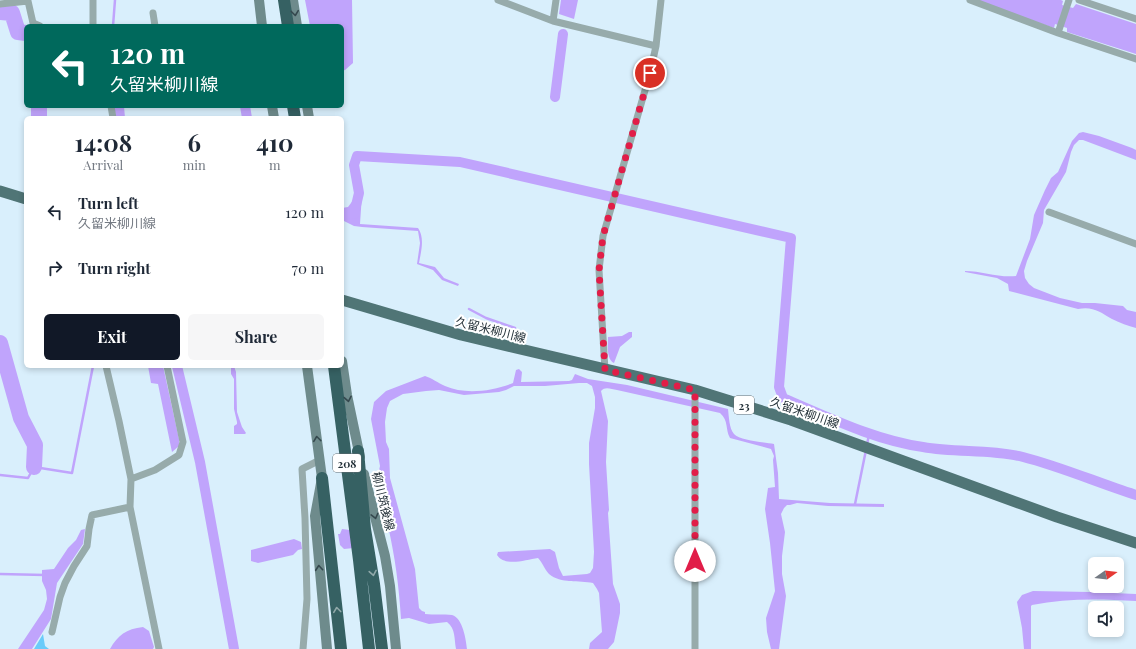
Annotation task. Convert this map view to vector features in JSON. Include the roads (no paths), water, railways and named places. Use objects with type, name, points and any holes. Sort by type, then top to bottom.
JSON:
[{"type":"highway","points":[[278,0],[282,24]]},
{"type":"highway","points":[[284,0],[288,24]]},
{"type":"highway","name":"208","points":[[329,368],[369,649]]},
{"type":"highway","name":"208","points":[[334,368],[357,559],[364,649]]},
{"type":"highway","points":[[358,451],[365,529],[382,649]]},
{"type":"highway","points":[[322,478],[341,649]]},
{"type":"main road","points":[[259,0],[262,24]]},
{"type":"main road","points":[[294,0],[297,24]]},
{"type":"main road","points":[[0,191],[24,198]]},
{"type":"main road","name":"久留米柳川線","points":[[344,301],[461,335],[695,390],[791,420],[1057,517],[1136,543]]},
{"type":"main road","points":[[307,368],[322,478],[315,516],[327,649]]},
{"type":"main road","name":"柳川筑後線","points":[[343,368],[358,451],[385,556],[390,586],[396,649]]},
{"type":"street","points":[[93,0],[93,24]]},
{"type":"street","points":[[498,0],[553,21],[656,46]]},
{"type":"street","points":[[553,21],[556,0]]},
{"type":"street","points":[[605,370],[599,270],[603,236],[650,73],[656,46],[661,0]]},
{"type":"street","points":[[970,0],[1059,30],[1136,59]]},
{"type":"street","points":[[1079,0],[1136,19]]},
{"type":"street","points":[[0,4],[28,1],[33,23],[35,24]]},
{"type":"street","points":[[1059,30],[1068,3]]},
{"type":"street","points":[[153,13],[155,24]]},
{"type":"street","points":[[1049,212],[1136,244]]},
{"type":"street","points":[[107,368],[120,421],[131,479],[130,507],[159,649]]},
{"type":"street","points":[[131,479],[155,470],[178,454],[183,442],[167,368]]},
{"type":"street","points":[[695,390],[695,649]]},
{"type":"street","points":[[303,649],[307,599],[302,469],[320,460]]},
{"type":"street","points":[[52,632],[65,584],[74,566],[87,546],[92,515],[130,507]]},
{"type":"waterway","points":[[113,24],[115,0]]},
{"type":"waterway","points":[[0,12],[12,13],[18,32],[24,33]]},
{"type":"waterway","points":[[555,97],[563,34]]},
{"type":"waterway","points":[[39,108],[39,116]]},
{"type":"waterway","points":[[245,108],[247,116]]},
{"type":"waterway","points":[[344,213],[354,214],[359,193],[354,165],[357,156],[460,162],[791,238],[779,387],[783,398],[852,427],[905,444],[935,449],[999,453],[1023,457],[1052,465],[1136,495]]},
{"type":"waterway","points":[[469,309],[486,318],[515,328]]},
{"type":"waterway","points":[[0,343],[21,418],[35,445],[34,467]]},
{"type":"waterway","points":[[0,475],[28,478],[34,467],[72,473],[93,368]]},
{"type":"waterway","points":[[177,368],[200,462],[234,649]]},
{"type":"waterway","points":[[867,445],[869,434]]},
{"type":"waterway","points":[[855,504],[866,450]]},
{"type":"waterway","points":[[0,574],[45,575]]}]
